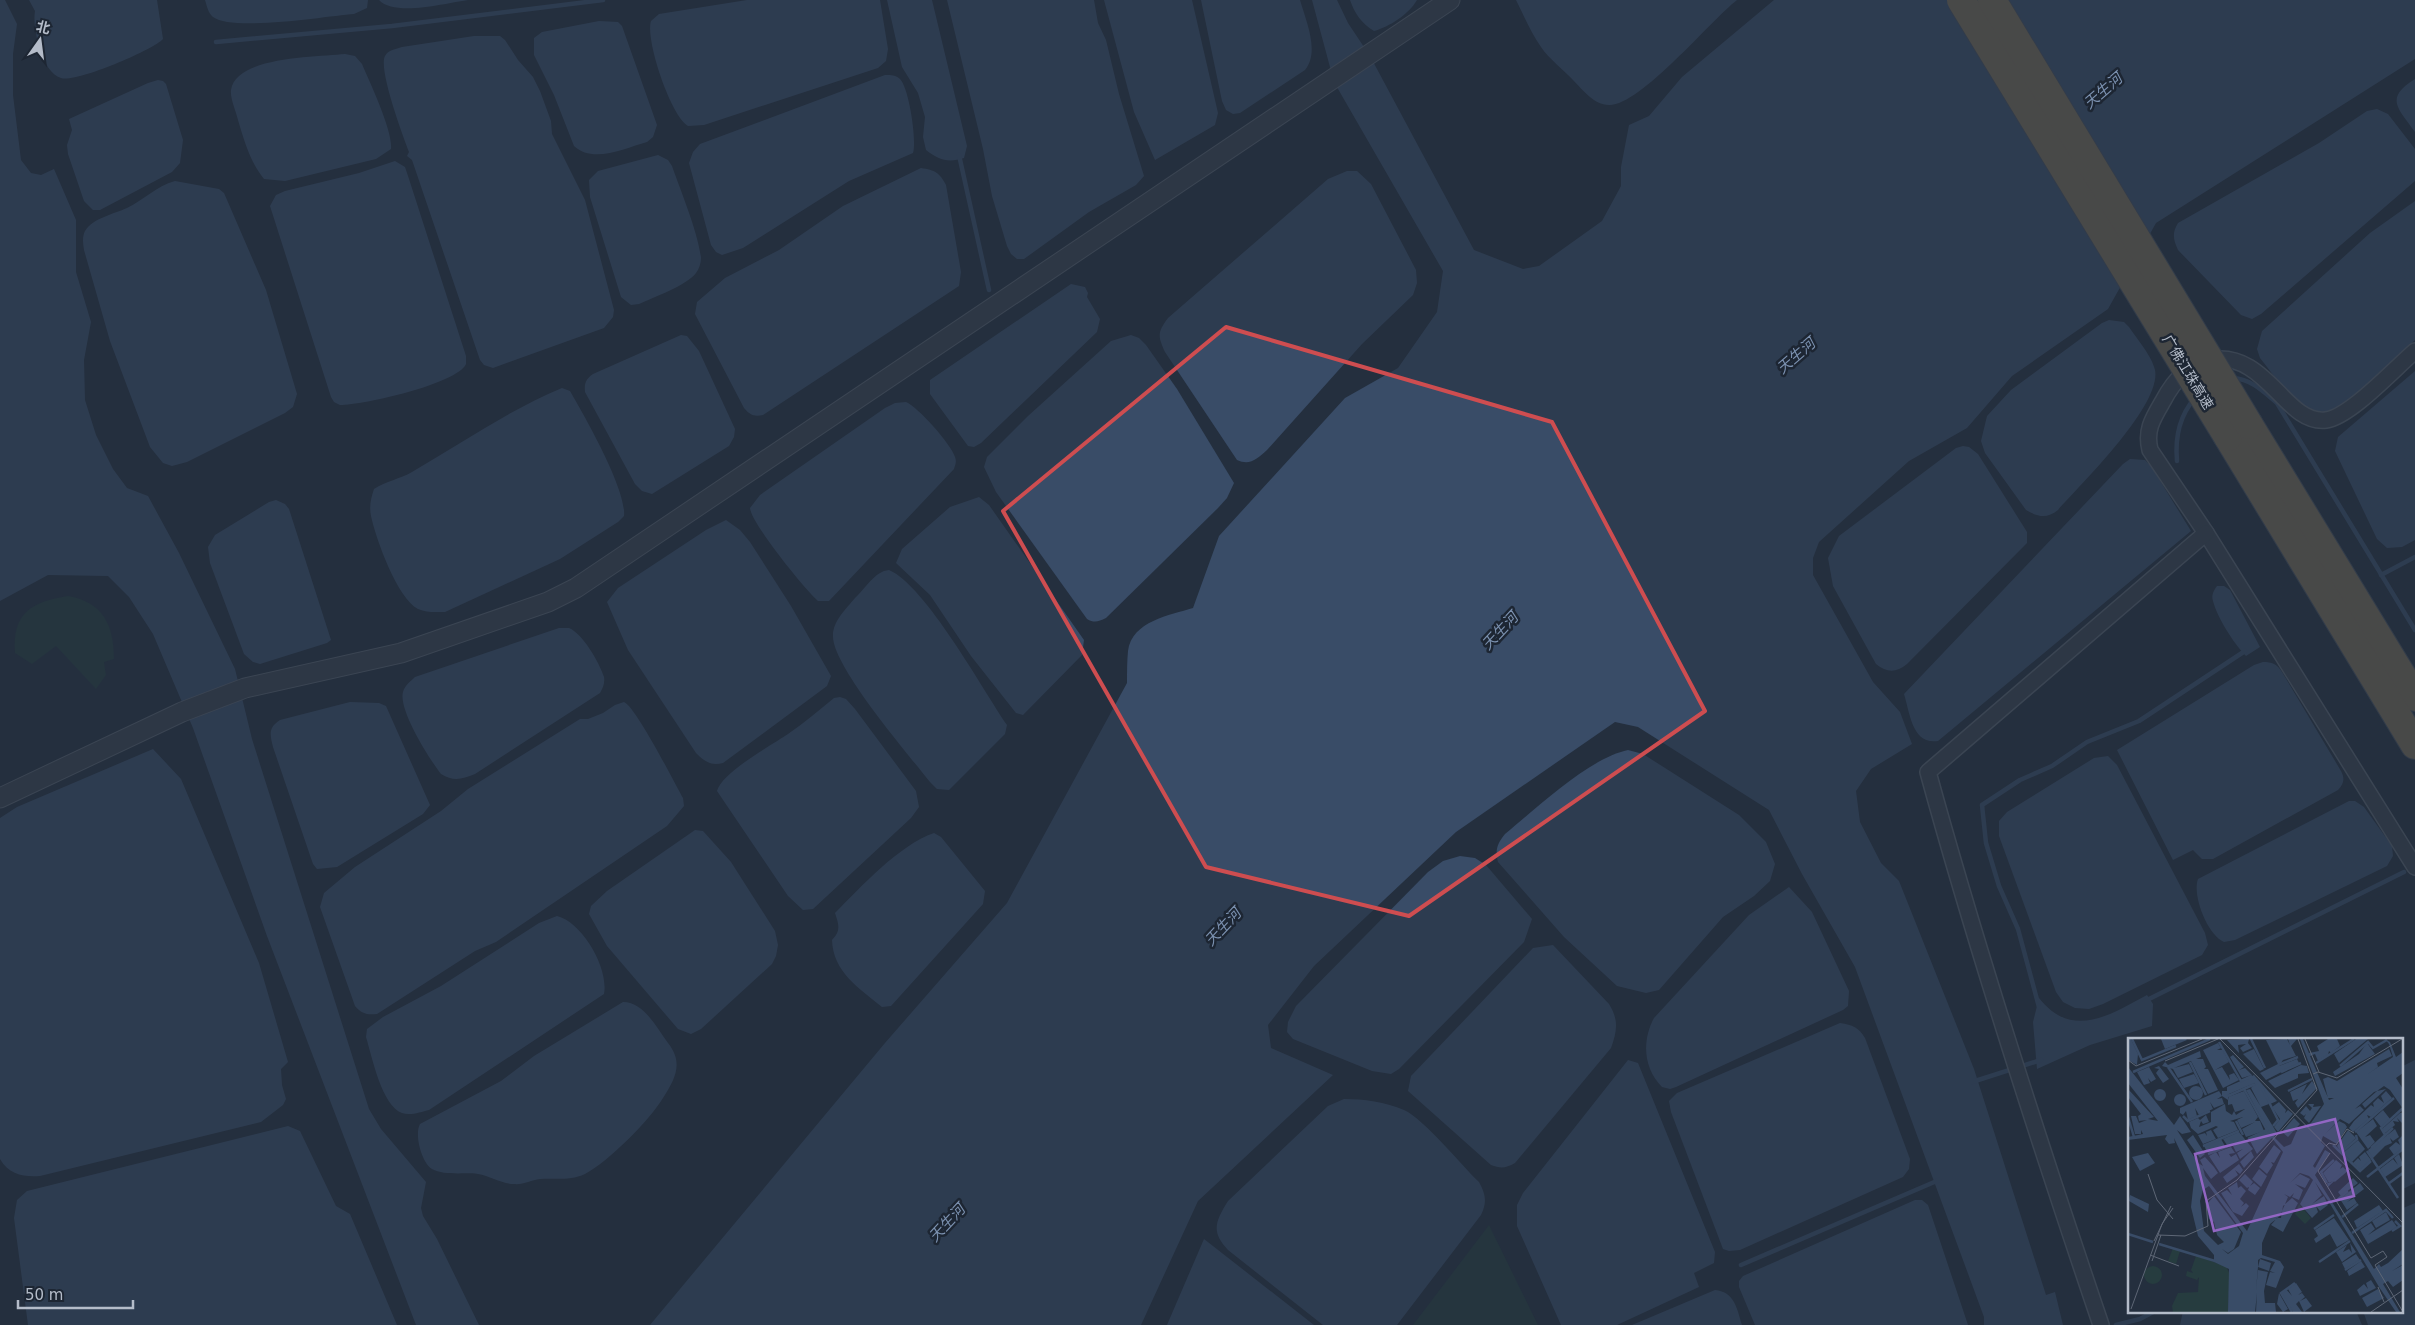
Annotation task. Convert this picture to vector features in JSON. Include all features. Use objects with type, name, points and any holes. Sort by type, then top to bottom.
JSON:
[{"type":"highway","name":"广佛江珠高速","points":[[1961,0],[2238,431],[2415,697]]},
{"type":"highway","name":"广佛江珠高速","points":[[1992,0],[2415,745]]},
{"type":"street","points":[[0,798],[182,712],[245,688],[401,653],[548,602],[576,588],[1450,0]]},
{"type":"street","points":[[2415,351],[2349,410],[2325,420],[2311,418],[2299,412],[2254,369],[2237,361],[2219,359],[2198,362],[2181,375],[2164,398],[2150,425],[2147,437],[2150,450],[2206,533],[2415,867]]},
{"type":"street","points":[[2101,1325],[2025,1102],[1958,884],[1928,772],[2206,533]]},
{"type":"highlighted area","points":[[1226,327],[1552,422],[1705,711],[1409,916],[1206,867],[1003,511]]},
{"type":"green space","points":[[68,596],[90,604],[98,610],[109,626],[114,659],[104,662],[106,675],[96,689],[56,646],[32,664],[15,653],[17,628],[26,612],[44,602]]},
{"type":"green space","points":[[1489,1225],[1538,1325],[1413,1325]]},
{"type":"water","points":[[0,0],[5,0],[17,24],[13,54],[13,95],[21,160],[31,173],[41,175],[54,169],[76,220],[76,272],[91,322],[84,360],[85,400],[96,435],[113,469],[127,488],[148,496],[179,553],[235,669],[252,739],[369,1109],[381,1129],[426,1182],[421,1208],[423,1216],[437,1239],[479,1325],[416,1325],[267,936],[193,728],[153,634],[129,597],[108,576],[48,575],[0,601]]},
{"type":"water","points":[[29,0],[157,0],[163,39],[145,50],[97,71],[82,76],[61,78],[54,74],[44,59],[35,28],[35,11]]},
{"type":"water","points":[[205,0],[368,0],[367,8],[354,14],[281,22],[240,23],[224,21],[213,17]]},
{"type":"water","points":[[379,0],[468,0],[421,8],[397,8]]},
{"type":"water","points":[[747,0],[880,0],[888,49],[886,61],[878,68],[704,125],[688,126],[681,120],[674,108],[661,77],[652,44],[651,21],[659,14]]},
{"type":"water","points":[[887,0],[932,0],[967,146],[964,158],[944,160],[926,150],[923,137],[925,117],[918,93],[902,67]]},
{"type":"water","points":[[947,0],[1094,0],[1098,23],[1106,40],[1119,94],[1144,176],[1136,185],[1089,212],[1024,259],[1017,259],[1011,254],[992,196],[983,149]]},
{"type":"water","points":[[1104,0],[1192,0],[1218,113],[1215,125],[1155,160],[1134,112]]},
{"type":"water","points":[[1201,0],[1300,0],[1312,45],[1309,63],[1305,70],[1240,113],[1233,114],[1226,110],[1222,101]]},
{"type":"water","name":"天生河","points":[[1312,0],[1337,0],[1348,23],[1370,56],[1474,250],[1523,269],[1539,266],[1602,221],[1621,186],[1621,167],[1629,125],[1649,116],[1682,77],[1774,0],[2415,0],[2415,59],[2156,223],[2108,309],[2012,376],[1967,428],[1909,461],[1819,542],[1813,558],[1813,575],[1873,682],[1900,712],[1912,744],[1871,769],[1856,791],[1860,822],[1881,863],[1899,881],[1974,1069],[2046,1295],[2055,1292],[2063,1325],[1984,1325],[1984,1317],[1855,967],[1802,874],[1769,810],[1638,727],[1615,722],[1456,832],[1314,966],[1268,1025],[1271,1048],[1333,1075],[1198,1201],[1141,1325],[650,1325],[885,1043],[1007,903],[1127,683],[1128,651],[1131,641],[1137,633],[1153,621],[1193,608],[1219,536],[1345,398],[1398,368],[1437,312],[1443,271],[1334,82]]},
{"type":"water","points":[[1350,0],[1417,0],[1398,19],[1374,31],[1359,18]]},
{"type":"water","points":[[1516,0],[1737,0],[1656,78],[1622,102],[1609,105],[1598,102],[1589,96],[1548,56],[1534,36]]},
{"type":"water","points":[[599,21],[618,22],[622,26],[657,125],[653,137],[647,142],[619,151],[590,154],[574,146],[554,95],[534,55],[534,38],[542,32]]},
{"type":"water","points":[[474,36],[500,36],[533,77],[551,121],[552,134],[585,200],[614,310],[613,317],[604,328],[493,368],[484,365],[480,360],[412,160],[407,156],[409,152],[392,103],[384,63],[386,54],[395,49]]},
{"type":"water","points":[[345,54],[355,56],[362,64],[385,119],[391,141],[391,149],[376,159],[285,181],[264,179],[248,151],[232,101],[231,90],[236,79],[247,70],[262,64],[280,60]]},
{"type":"water","points":[[885,75],[900,79],[903,84],[909,103],[913,127],[913,153],[849,181],[743,248],[722,255],[716,252],[711,245],[689,163],[693,152],[700,144]]},
{"type":"water","points":[[2415,79],[2415,132],[2399,110],[2397,98],[2405,86]]},
{"type":"water","points":[[158,80],[166,84],[183,140],[180,163],[172,172],[100,210],[93,210],[84,201],[68,154],[67,145],[72,130],[69,119]]},
{"type":"water","points":[[2377,109],[2388,114],[2415,149],[2415,181],[2261,314],[2252,319],[2241,315],[2178,250],[2174,236],[2178,223],[2319,143],[2367,111]]},
{"type":"water","points":[[658,155],[668,160],[672,166],[689,212],[701,262],[696,273],[685,282],[639,304],[631,305],[621,297],[590,197],[589,180],[598,171]]},
{"type":"water","points":[[395,161],[405,167],[466,356],[466,364],[459,372],[428,386],[388,397],[340,405],[334,402],[331,397],[270,206],[276,195],[285,191],[359,173]]},
{"type":"water","points":[[921,168],[936,173],[946,185],[961,272],[959,286],[763,415],[755,416],[750,414],[744,408],[695,314],[697,302],[725,278],[779,250],[843,206]]},
{"type":"water","points":[[1347,171],[1357,171],[1371,184],[1416,270],[1417,283],[1413,295],[1362,344],[1267,450],[1257,459],[1250,462],[1242,462],[1237,460],[1165,352],[1160,338],[1160,331],[1168,318],[1328,179]]},
{"type":"water","points":[[175,181],[219,189],[224,193],[266,290],[297,394],[293,407],[285,413],[187,462],[172,466],[163,463],[150,447],[110,341],[84,250],[83,236],[93,223],[127,208],[162,186]]},
{"type":"water","points":[[2415,201],[2415,340],[2345,405],[2326,411],[2311,410],[2294,399],[2286,391],[2260,358],[2257,349],[2262,331],[2370,233]]},
{"type":"water","points":[[1071,284],[1085,287],[1088,293],[1087,297],[1100,319],[1097,332],[981,443],[974,447],[968,446],[930,394],[930,380]]},
{"type":"water","points":[[2109,320],[2124,322],[2144,348],[2155,370],[2154,385],[2134,423],[2084,482],[2054,513],[2046,516],[2035,514],[2026,510],[1985,453],[1981,441],[1987,416],[2011,390],[2102,323]]},
{"type":"water","points":[[681,335],[687,336],[699,351],[735,429],[734,437],[729,446],[652,494],[642,491],[635,484],[585,392],[585,384],[593,374]]},
{"type":"water","points":[[1131,335],[1139,338],[1146,345],[1177,389],[1234,483],[1227,498],[1218,508],[1106,618],[1094,621],[1087,619],[996,492],[984,467],[987,457],[1028,416],[1111,341]]},
{"type":"water","points":[[2415,371],[2415,540],[2402,547],[2387,548],[2377,539],[2335,451],[2338,437]]},
{"type":"water","points":[[562,388],[570,391],[612,471],[623,504],[624,516],[618,522],[560,559],[445,612],[428,612],[418,609],[402,593],[383,553],[370,512],[374,489],[412,472],[523,406]]},
{"type":"water","points":[[906,402],[926,418],[941,435],[956,459],[954,469],[829,601],[818,601],[791,571],[769,541],[759,527],[750,508],[760,495],[885,408],[895,403]]},
{"type":"water","points":[[1969,447],[1978,454],[2027,532],[2027,543],[1907,664],[1891,671],[1884,669],[1876,664],[1833,586],[1828,558],[1839,536],[1956,448]]},
{"type":"water","points":[[2130,459],[2145,460],[2151,466],[2191,531],[1938,741],[1929,741],[1923,738],[1917,733],[1904,694],[2123,464]]},
{"type":"water","points":[[979,497],[989,505],[1084,640],[1082,655],[1023,715],[1016,713],[971,656],[930,595],[896,563],[902,549],[950,507]]},
{"type":"water","points":[[276,500],[285,504],[289,509],[331,640],[327,643],[260,664],[253,662],[244,654],[210,563],[208,547],[215,535],[269,502]]},
{"type":"water","points":[[726,520],[740,530],[750,542],[791,606],[831,676],[827,686],[723,763],[712,764],[696,753],[628,650],[607,602],[618,588],[706,530]]},
{"type":"water","points":[[889,570],[903,580],[936,616],[1007,725],[1005,734],[949,790],[937,789],[930,782],[874,711],[845,669],[833,637],[833,631],[840,616],[855,598],[875,577]]},
{"type":"water","points":[[2217,586],[2224,586],[2230,590],[2260,647],[2246,656],[2236,645],[2218,615],[2212,597]]},
{"type":"water","points":[[559,628],[569,628],[574,631],[590,649],[604,677],[604,685],[600,693],[475,774],[458,779],[441,774],[423,747],[405,710],[403,692],[406,685],[415,677]]},
{"type":"water","points":[[2263,662],[2274,664],[2282,672],[2341,771],[2343,783],[2338,790],[2213,859],[2202,859],[2193,850],[2173,860],[2117,750],[2254,665]]},
{"type":"water","points":[[834,698],[846,699],[855,709],[916,791],[919,807],[911,818],[813,909],[803,910],[788,896],[717,791],[721,784],[737,768],[794,730]]},
{"type":"water","points":[[350,702],[379,703],[386,706],[430,805],[423,814],[337,867],[317,869],[313,864],[273,747],[271,732],[273,726],[280,720]]},
{"type":"water","points":[[624,702],[630,707],[646,730],[683,798],[684,806],[667,826],[496,942],[475,951],[377,1014],[360,1011],[355,1006],[320,907],[324,893],[355,867],[441,811],[468,789],[580,719],[588,719]]},
{"type":"water","points":[[153,749],[181,779],[259,963],[288,1062],[281,1069],[282,1085],[286,1099],[283,1105],[261,1122],[40,1176],[17,1174],[8,1169],[0,1159],[0,818],[17,807]]},
{"type":"water","points":[[1628,750],[1643,754],[1739,815],[1766,842],[1775,864],[1770,881],[1754,896],[1723,917],[1659,990],[1646,993],[1617,986],[1564,937],[1498,862],[1497,854],[1498,844],[1505,834],[1564,785],[1597,763]]},
{"type":"water","points":[[2108,756],[2117,765],[2205,933],[2208,945],[2202,955],[2103,1004],[2089,1009],[2075,1008],[2063,1002],[2056,992],[1999,836],[1999,821],[2007,812],[2094,758]]},
{"type":"water","points":[[2349,801],[2355,801],[2364,807],[2392,846],[2393,856],[2387,866],[2235,940],[2224,942],[2218,938],[2202,914],[2197,895],[2198,879]]},
{"type":"water","points":[[695,830],[703,831],[731,862],[775,931],[778,945],[772,964],[701,1029],[691,1034],[678,1029],[607,946],[589,914],[591,906],[607,891]]},
{"type":"water","points":[[934,833],[941,837],[985,891],[983,904],[891,1006],[882,1007],[856,986],[837,961],[833,951],[832,940],[837,934],[838,928],[835,913],[894,857],[907,847]]},
{"type":"water","points":[[1460,856],[1475,858],[1486,865],[1532,919],[1524,942],[1399,1069],[1391,1074],[1372,1071],[1293,1039],[1287,1032],[1288,1022],[1296,1006],[1428,872],[1443,861]]},
{"type":"water","points":[[1789,887],[1812,912],[1849,991],[1848,1006],[1676,1087],[1670,1089],[1662,1087],[1651,1071],[1646,1054],[1648,1035],[1654,1018],[1749,915]]},
{"type":"water","points":[[557,916],[576,927],[592,948],[602,972],[604,994],[429,1110],[408,1114],[395,1109],[383,1091],[379,1080],[366,1037],[367,1029],[383,1017],[441,986],[539,923]]},
{"type":"water","points":[[1553,945],[1609,1004],[1616,1020],[1615,1036],[1611,1048],[1515,1163],[1503,1167],[1491,1165],[1408,1091],[1411,1076],[1533,948]]},
{"type":"water","points":[[2147,995],[2153,1004],[2152,1026],[2090,1045],[2037,1069],[2033,1022],[2039,998],[2052,1011],[2065,1018],[2078,1021],[2092,1020],[2105,1016]]},
{"type":"water","points":[[623,1002],[637,1006],[649,1016],[673,1050],[677,1064],[674,1078],[657,1107],[628,1140],[605,1160],[595,1168],[579,1176],[540,1179],[517,1184],[505,1183],[478,1174],[437,1171],[428,1166],[420,1148],[418,1129],[420,1124],[501,1081],[534,1056]]},
{"type":"water","points":[[1840,1023],[1855,1027],[1865,1038],[1910,1159],[1909,1169],[1903,1177],[1740,1250],[1729,1251],[1723,1249],[1671,1112],[1669,1101],[1677,1093]]},
{"type":"water","points":[[1628,1060],[1638,1063],[1715,1252],[1714,1263],[1694,1273],[1699,1287],[1617,1325],[1561,1325],[1517,1226],[1517,1205],[1523,1193]]},
{"type":"water","points":[[2415,1060],[2415,1183],[2402,1190],[2402,1066]]},
{"type":"water","points":[[1344,1099],[1382,1103],[1397,1107],[1412,1115],[1432,1132],[1479,1182],[1484,1195],[1485,1202],[1481,1215],[1397,1325],[1323,1325],[1228,1250],[1217,1232],[1220,1215],[1228,1201],[1328,1106]]},
{"type":"water","points":[[288,1126],[300,1131],[336,1206],[350,1214],[397,1325],[28,1325],[14,1218],[17,1200],[27,1191]]},
{"type":"water","points":[[1915,1200],[1922,1200],[1928,1205],[1968,1325],[1755,1325],[1739,1287],[1739,1281],[1743,1276]]},
{"type":"water","points":[[2415,1203],[2415,1325],[2368,1325],[2363,1312],[2402,1312],[2402,1209]]},
{"type":"water","points":[[1204,1239],[1314,1325],[1167,1325]]},
{"type":"water","points":[[1715,1290],[1722,1291],[1731,1298],[1737,1307],[1742,1325],[1632,1325]]},
{"type":"water","points":[[2183,1312],[2356,1312],[2362,1325],[2180,1325]]},
{"type":"waterway","points":[[216,42],[392,26],[603,0]]},
{"type":"waterway","points":[[959,155],[989,290]]},
{"type":"waterway","points":[[2233,378],[2251,383],[2277,403],[2415,630]]},
{"type":"waterway","points":[[2177,461],[2179,428],[2185,412],[2195,398]]},
{"type":"waterway","points":[[2381,575],[2415,557]]},
{"type":"waterway","points":[[2039,1007],[2018,929],[1999,886],[1986,843],[1982,805],[2020,780],[2052,766],[2087,742],[2139,721],[2245,651]]},
{"type":"waterway","points":[[2145,1001],[2404,872]]},
{"type":"waterway","points":[[1972,1082],[2041,1060]]},
{"type":"waterway","points":[[1741,1265],[1939,1180]]},
{"type":"waterway","points":[[2116,1325],[2140,1319],[2153,1312]]}]
